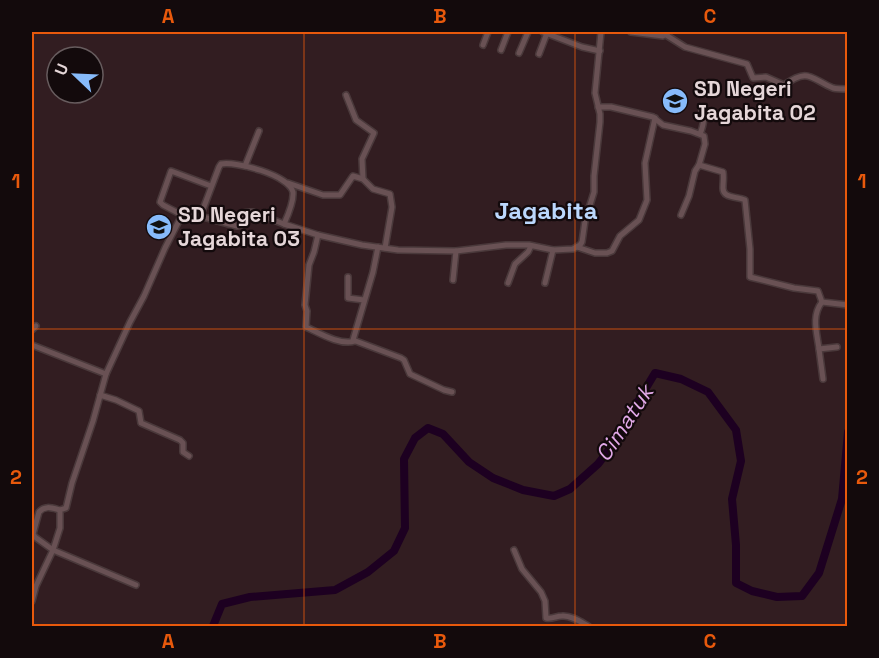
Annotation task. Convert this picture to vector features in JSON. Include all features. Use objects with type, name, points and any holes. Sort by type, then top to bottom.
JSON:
[{"type":"street","points":[[483,45],[488,32]]},
{"type":"street","points":[[501,50],[508,32]]},
{"type":"street","points":[[519,52],[528,32]]},
{"type":"street","points":[[539,54],[545,32],[582,47],[600,51]]},
{"type":"street","points":[[211,186],[171,171],[160,202],[184,216],[200,217],[237,226],[241,225],[249,211],[318,235],[378,248],[456,251],[506,245],[553,250],[568,250],[577,247],[582,242],[585,220],[594,192],[600,122],[595,93],[601,32]]},
{"type":"street","points":[[631,32],[657,36],[668,33],[685,47],[747,64],[753,78],[766,77],[784,85],[793,78],[809,75],[835,89],[848,89]]},
{"type":"street","points":[[346,95],[356,120],[374,133],[362,159],[363,178]]},
{"type":"street","points":[[598,107],[611,107],[655,118],[667,127],[704,136],[699,165],[681,215]]},
{"type":"street","points":[[700,107],[704,122],[700,134]]},
{"type":"street","points":[[577,247],[595,253],[612,251],[620,236],[639,220],[647,200],[645,163],[655,118]]},
{"type":"street","points":[[245,166],[259,131]]},
{"type":"street","points":[[200,217],[222,163],[266,172],[288,183],[323,195],[340,195],[353,176],[363,178],[373,189],[390,194],[392,207],[385,248]]},
{"type":"street","points":[[699,165],[723,172],[722,191],[724,194],[745,200],[750,249],[750,277],[794,288],[818,291],[822,302]]},
{"type":"street","points":[[284,224],[293,198],[293,191],[288,183]]},
{"type":"street","points":[[136,585],[53,550],[33,534],[41,509],[66,508],[106,374],[177,221],[184,216]]},
{"type":"street","points":[[318,235],[309,265],[305,304],[306,327],[333,339],[351,343],[354,341],[401,358],[410,374],[452,392]]},
{"type":"street","points":[[508,283],[515,264],[531,246]]},
{"type":"street","points":[[354,341],[378,248]]},
{"type":"street","points":[[545,283],[553,250]]},
{"type":"street","points":[[453,280],[456,251]]},
{"type":"street","points":[[348,277],[348,298],[364,300]]},
{"type":"street","points":[[822,302],[848,305]]},
{"type":"street","points":[[822,302],[815,317],[823,379]]},
{"type":"street","points":[[32,345],[106,374]]},
{"type":"street","points":[[819,349],[837,347]]},
{"type":"street","points":[[100,395],[139,411],[141,423],[180,440],[183,443],[183,452],[189,456]]},
{"type":"street","points":[[32,601],[60,528],[60,510]]},
{"type":"street","points":[[514,550],[522,569],[541,592],[545,601],[546,618],[570,617],[588,627]]},
{"type":"waterway","name":"Cimatuk","points":[[213,626],[222,604],[250,597],[335,590],[368,572],[394,551],[405,528],[404,459],[415,438],[428,428],[443,434],[469,462],[493,478],[523,490],[554,496],[570,489],[598,464],[620,436],[655,373],[681,379],[708,392],[736,430],[741,461],[732,499],[736,545],[736,583],[752,591],[777,597],[802,596],[819,573],[842,499],[848,432]]},
{"type":"place","name":"SD Negeri Jagabita 02","points":[[675,101]]},
{"type":"place","name":"SD Negeri Jagabita 03","points":[[159,227]]},
{"type":"district","name":"Jagabita","points":[[546,211]]}]
